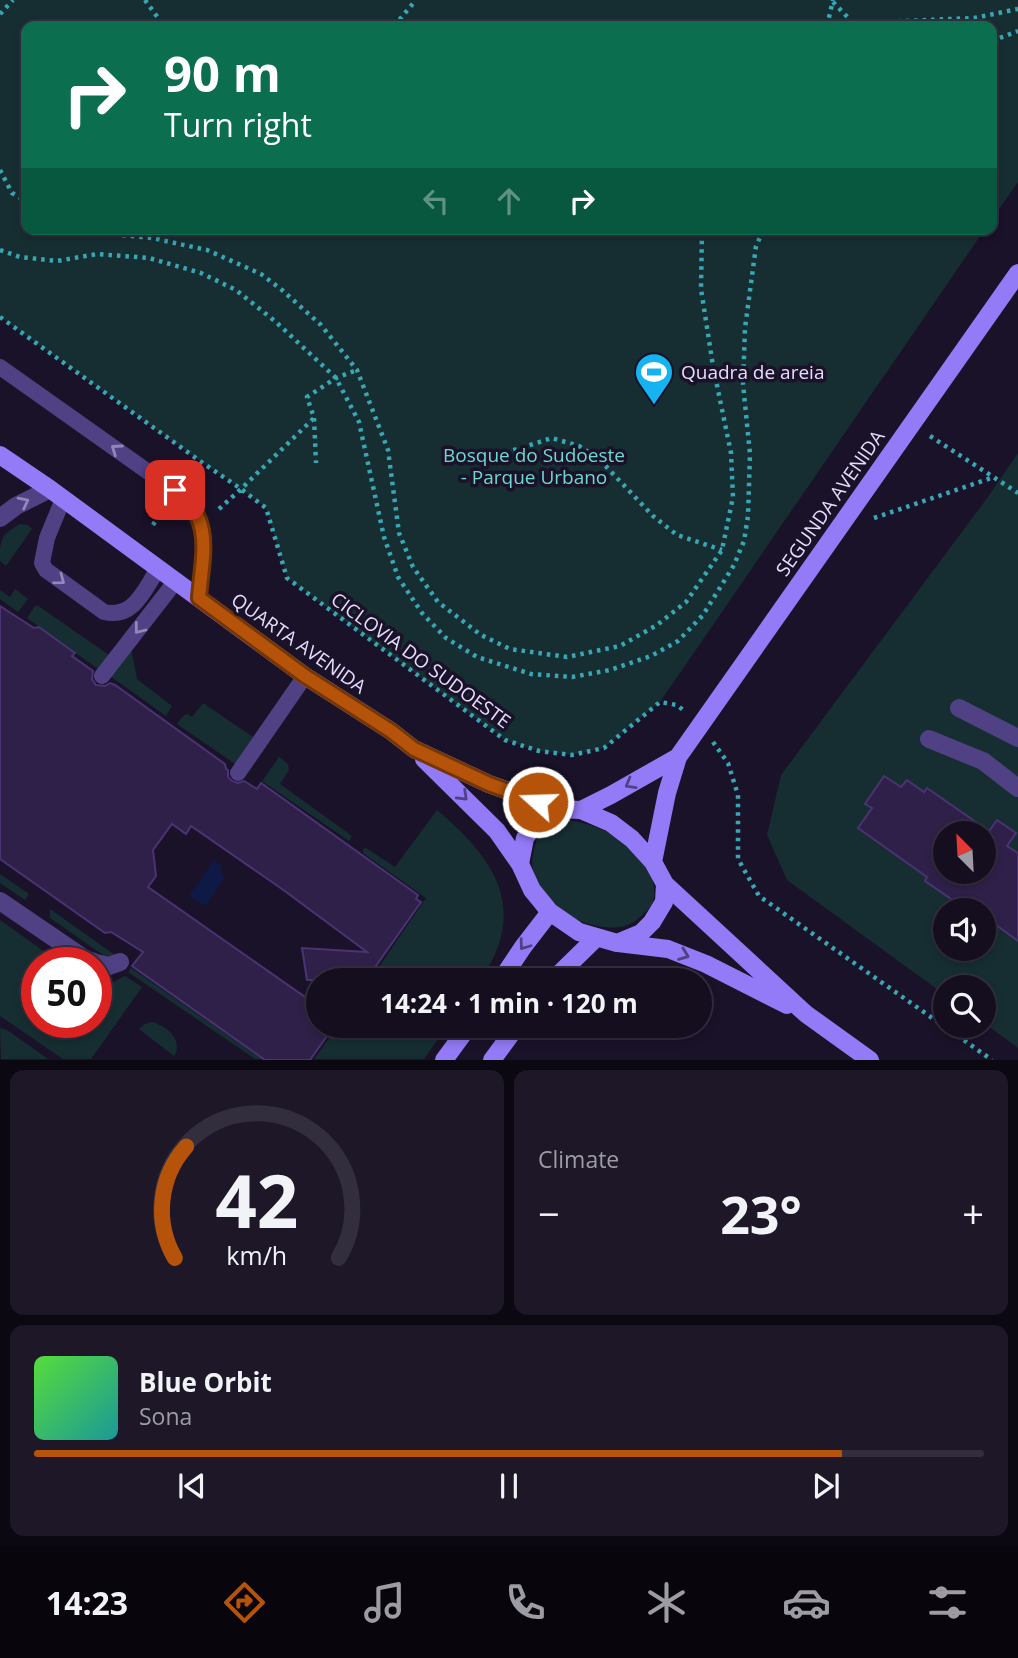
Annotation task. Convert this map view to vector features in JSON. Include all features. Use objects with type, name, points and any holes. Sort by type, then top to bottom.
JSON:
[{"type":"main road","name":"SEGUNDA AVENIDA","points":[[653,862],[667,793],[678,757],[1018,273]]},
{"type":"main road","name":"QUARTA AVENIDA","points":[[0,455],[305,676],[391,731],[414,749],[489,784],[558,809]]},
{"type":"main road","points":[[414,749],[496,831],[520,864],[532,890],[550,912],[579,932],[617,943],[668,949],[706,964],[806,1014]]},
{"type":"main road","name":"SEGUNDA AVENIDA","points":[[581,810],[678,757]]},
{"type":"main road","points":[[520,864],[525,838],[539,820],[558,809],[581,810],[611,822],[632,839],[653,862],[664,884],[806,1014],[870,1059]]},
{"type":"main road","points":[[617,943],[641,933],[652,922],[664,902],[664,884]]},
{"type":"main road","points":[[509,968],[550,912]]},
{"type":"main road","points":[[565,968],[597,937]]},
{"type":"main road","points":[[444,1059],[460,1038]]},
{"type":"main road","points":[[492,1059],[508,1038]]},
{"type":"street","points":[[0,517],[16,506],[57,494]]},
{"type":"street","points":[[959,708],[1018,738]]},
{"type":"street","points":[[929,739],[983,761],[1017,784]]},
{"type":"street","points":[[0,901],[67,947]]},
{"type":"street","points":[[112,965],[120,962]]},
{"type":"lane","points":[[0,367],[185,498],[194,508],[203,531],[199,598]]},
{"type":"lane","points":[[57,494],[43,556],[42,563],[46,570],[104,612],[114,615],[134,605],[158,569]]},
{"type":"lane","points":[[102,676],[175,582]]},
{"type":"lane","points":[[238,773],[305,676]]},
{"type":"path","points":[[0,14],[13,0]]},
{"type":"path","points":[[145,0],[160,21]]},
{"type":"path","points":[[398,21],[416,0]]},
{"type":"path","points":[[833,1],[851,21]]},
{"type":"path","points":[[828,21],[833,1]]},
{"type":"path","points":[[903,21],[974,18],[1018,9]]},
{"type":"path","points":[[997,39],[1018,31]]},
{"type":"path","points":[[0,170],[12,193],[21,198]]},
{"type":"path","points":[[120,235],[152,238],[207,250],[261,274],[321,325],[357,370],[388,450],[398,533],[413,567],[438,602],[481,635],[510,649],[567,656],[620,646],[657,625],[686,602],[722,551],[733,498],[731,453],[701,289],[702,235]]},
{"type":"path","points":[[0,250],[20,257],[57,261],[97,254],[149,258],[201,273],[236,290],[276,321],[336,378],[359,422],[384,537],[398,578],[422,613],[446,638],[477,657],[531,674],[572,677],[610,670],[651,656],[678,641],[703,615],[734,565],[744,541],[748,516],[750,454],[743,384],[745,328],[756,246],[761,235]]},
{"type":"path","name":"CICLOVIA DO SUDOESTE","points":[[0,317],[266,508],[286,578],[505,740],[539,751],[572,755],[604,748],[660,702],[677,705],[699,725],[728,763],[738,795],[738,859],[759,896],[992,1059]]},
{"type":"path","points":[[316,463],[314,418],[307,397],[336,378],[357,370]]},
{"type":"path","points":[[200,519],[213,514],[242,489],[314,418]]},
{"type":"path","points":[[911,425],[1018,493]]},
{"type":"path","points":[[447,452],[489,458],[552,438],[579,446],[600,459],[653,516],[677,535],[722,551]]},
{"type":"path","points":[[836,530],[994,477]]},
{"type":"green space","name":"Bosque do Sudoeste - Parque Urbano","points":[[0,0],[1018,0],[1018,182],[997,212],[997,21],[21,21],[21,235],[981,235],[660,702],[604,748],[572,755],[539,751],[505,740],[287,578],[266,508],[0,317]]},
{"type":"green space","points":[[1018,453],[1018,1048],[996,1032],[996,975],[933,975],[933,986],[787,880],[767,835],[781,775]]},
{"type":"green space","points":[[20,524],[28,525],[32,529],[6,566],[0,561],[1,543],[8,531]]},
{"type":"green space","points":[[15,589],[28,599],[18,612],[0,599],[0,590],[10,597]]},
{"type":"green space","points":[[37,605],[109,655],[98,669],[27,618]]},
{"type":"green space","points":[[131,648],[137,679],[172,706],[166,716],[110,676]]},
{"type":"green space","points":[[203,703],[253,737],[235,764],[177,724],[184,715],[192,717]]},
{"type":"green space","points":[[279,757],[288,764],[289,770],[280,784],[352,836],[349,841],[262,781]]},
{"type":"green space","points":[[437,810],[475,847],[499,886],[503,908],[502,930],[495,954],[487,968],[378,968],[426,898],[363,853],[363,849],[366,848],[395,867]]},
{"type":"green space","points":[[569,820],[606,832],[627,845],[644,863],[651,874],[654,899],[649,908],[634,922],[609,927],[579,921],[564,913],[538,884],[532,861],[539,833]]},
{"type":"green space","points":[[0,874],[29,894],[25,900],[0,883]]},
{"type":"green space","points":[[50,909],[104,947],[92,947],[50,918]]},
{"type":"green space","points":[[0,920],[38,947],[21,947],[21,1030],[0,1016]]},
{"type":"green space","points":[[131,968],[262,1059],[255,1059],[128,972]]},
{"type":"green space","points":[[125,976],[142,987],[112,1029],[112,982]]},
{"type":"green space","points":[[153,1022],[172,1035],[177,1045],[174,1056],[139,1029]]},
{"type":"green space","points":[[0,1028],[7,1030],[48,1059],[1,1059]]},
{"type":"green space","points":[[32,1038],[106,1038],[91,1059],[63,1059]]},
{"type":"green space","points":[[329,1038],[439,1038],[424,1059],[314,1059]]},
{"type":"water","points":[[214,860],[223,867],[221,871],[224,879],[205,906],[189,896]]},
{"type":"building","points":[[0,606],[34,628],[39,627],[75,653],[72,656],[93,671],[92,679],[96,685],[115,685],[225,764],[228,777],[232,781],[244,781],[257,789],[261,783],[418,895],[416,899],[421,902],[374,968],[306,968],[306,974],[302,948],[367,952],[191,826],[186,834],[172,824],[153,850],[156,876],[148,887],[306,998],[306,1038],[326,1038],[310,1060],[265,1060],[132,966],[143,952],[111,932],[105,933],[0,859]]},
{"type":"building","points":[[884,776],[901,787],[907,780],[924,792],[927,788],[975,821],[933,821],[933,884],[996,884],[996,821],[1016,833],[1007,846],[1018,853],[1018,941],[996,925],[996,898],[950,898],[925,881],[927,877],[858,828],[872,808],[865,804]]},
{"type":"place","name":"Quadra de areia","points":[[654,406]]},
{"type":"route","points":[[175,490],[194,508],[203,531],[199,598],[305,676],[391,731],[414,749],[489,784],[538,802]]}]
